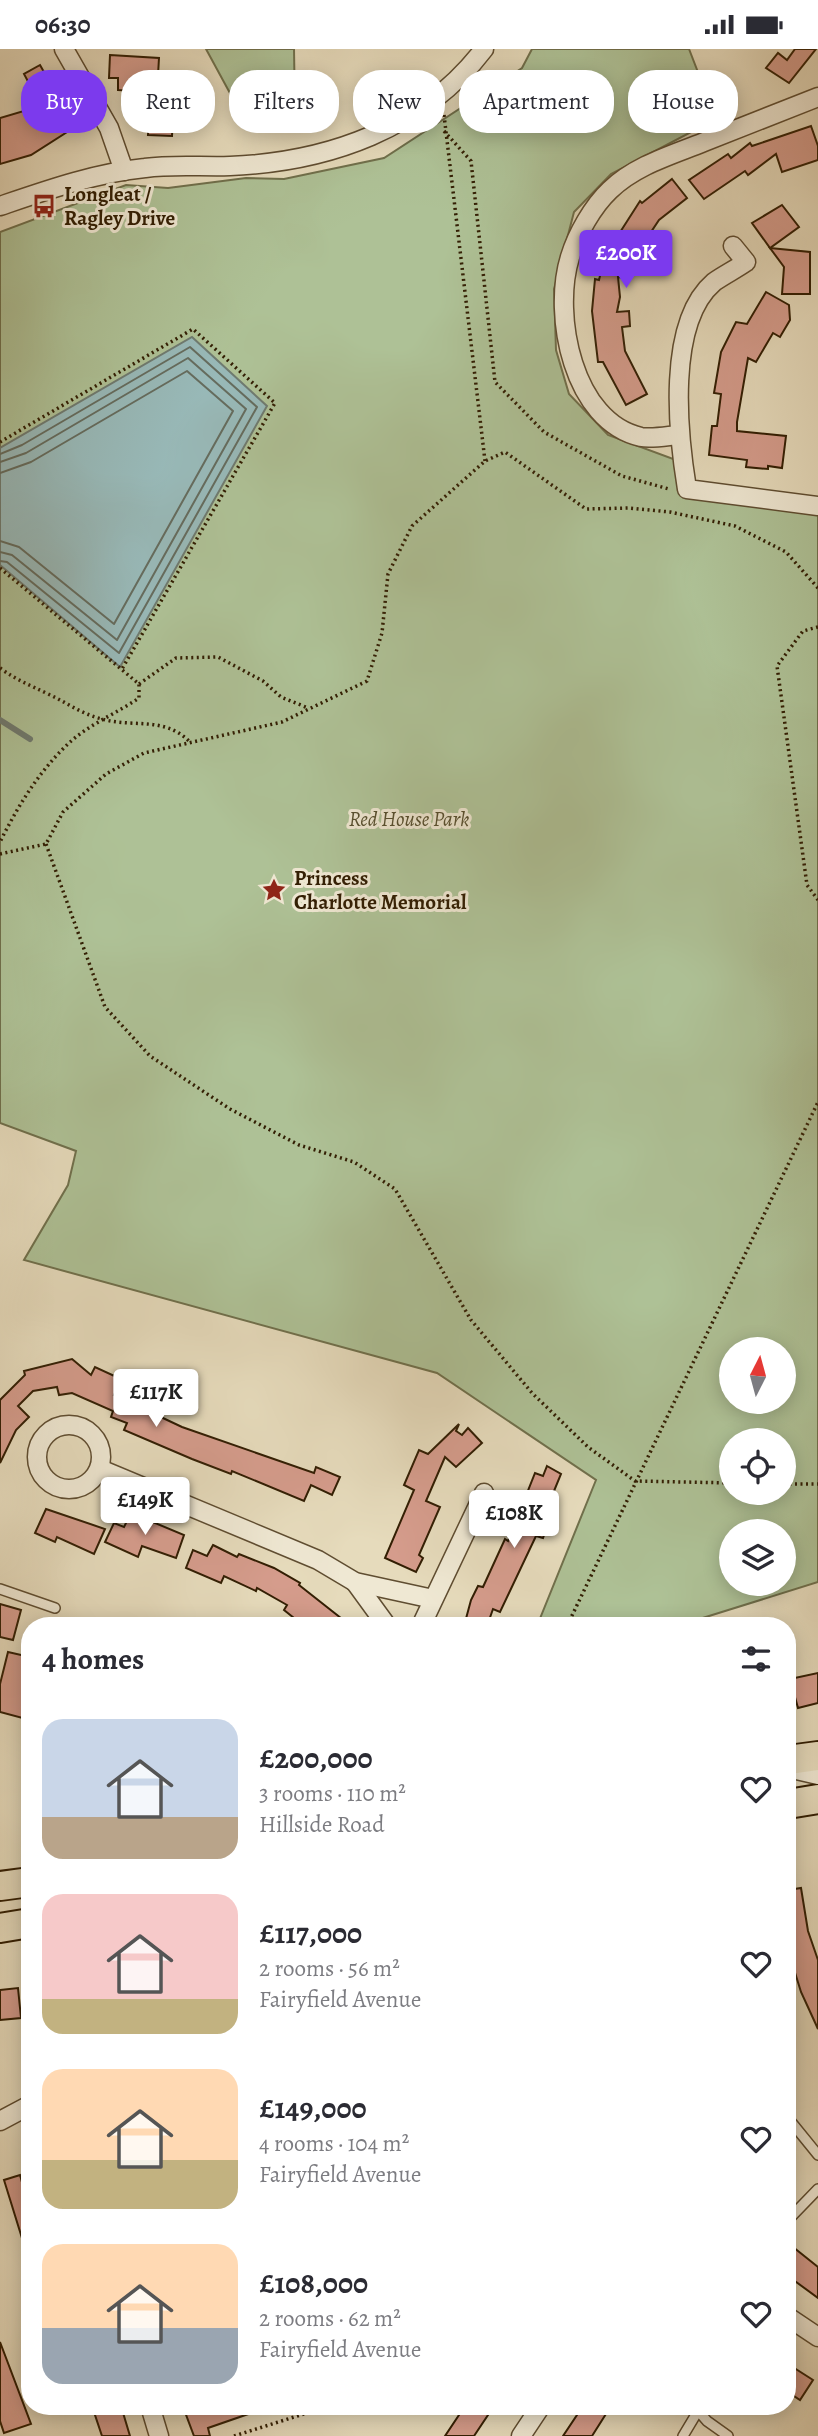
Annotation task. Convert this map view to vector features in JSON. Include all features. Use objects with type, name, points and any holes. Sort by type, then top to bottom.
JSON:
[{"type":"highway","points":[[796,1759],[818,1756]]},
{"type":"highway","points":[[796,1803],[818,1799]]},
{"type":"highway","points":[[0,1886],[21,1883]]},
{"type":"highway","points":[[0,1928],[21,1924]]},
{"type":"street","points":[[64,49],[109,128],[124,171]]},
{"type":"street","points":[[445,92],[484,49]]},
{"type":"street","points":[[678,435],[642,437],[615,425],[586,395],[569,354],[566,300],[569,259],[585,223],[610,190],[643,166],[818,97]]},
{"type":"street","points":[[0,206],[76,181],[124,171],[167,166],[231,166],[335,151],[376,133]]},
{"type":"street","points":[[733,246],[758,277]]},
{"type":"street","points":[[746,262],[713,283],[692,314],[685,337],[679,381],[678,435],[687,489],[818,506]]},
{"type":"street","points":[[100,1469],[318,1560],[355,1582],[433,1599]]},
{"type":"street","points":[[425,1617],[484,1493]]},
{"type":"street","points":[[355,1582],[380,1617]]},
{"type":"street","points":[[796,1770],[818,1775]]},
{"type":"street","points":[[0,1916],[21,1921]]},
{"type":"street","points":[[0,2121],[21,2110]]},
{"type":"street","points":[[796,2322],[818,2337]]},
{"type":"street","points":[[153,2415],[159,2436]]},
{"type":"street","points":[[521,2436],[535,2415]]},
{"type":"lane","points":[[0,1589],[55,1608]]},
{"type":"lane","points":[[796,2128],[817,2153]]},
{"type":"lane","points":[[796,2212],[818,2189]]},
{"type":"lane","points":[[683,2436],[693,2415]]},
{"type":"lane","points":[[702,2415],[728,2436]]},
{"type":"path","points":[[445,132],[471,161],[495,382],[544,432],[622,476],[673,490],[687,489]]},
{"type":"path","points":[[444,133],[485,460]]},
{"type":"path","points":[[0,442],[193,329],[275,403],[122,669]]},
{"type":"path","points":[[719,1483],[635,1481],[588,1447],[532,1393],[471,1320],[395,1189],[354,1162],[299,1145],[230,1109],[183,1080],[134,1040],[105,1007],[46,844],[63,812],[106,774],[144,753],[282,722],[367,681],[382,633],[388,574],[412,526],[485,460],[505,452],[586,509],[629,508],[670,512],[735,526],[786,552],[818,588]]},
{"type":"path","points":[[0,568],[139,684],[139,698],[70,742],[41,773],[16,809],[0,842]]},
{"type":"path","points":[[818,627],[803,631],[777,666],[807,885],[818,900]]},
{"type":"path","points":[[139,684],[176,658],[218,657],[262,681],[281,697],[308,708]]},
{"type":"path","points":[[0,668],[24,686],[105,720],[176,729],[190,742]]},
{"type":"path","points":[[0,854],[46,844]]},
{"type":"path","points":[[571,1617],[818,1102]]},
{"type":"path","points":[[796,1484],[818,1485]]},
{"type":"path","points":[[234,2436],[300,2415]]},
{"type":"green space","points":[[206,49],[294,49],[294,70],[229,70],[229,91]]},
{"type":"green space","name":"Red House Park","points":[[532,49],[689,49],[697,70],[628,70],[628,133],[689,133],[611,174],[574,212],[554,289],[556,350],[569,394],[608,435],[676,460],[685,496],[818,515],[818,1582],[796,1589],[796,1519],[719,1519],[719,1596],[773,1596],[706,1617],[541,1617],[596,1480],[437,1373],[24,1260],[68,1185],[76,1151],[0,1123],[0,232],[126,185],[168,188],[246,178],[284,179],[384,158],[422,133],[445,133],[445,118],[459,109],[459,133],[614,133],[614,70],[519,70]]},
{"type":"water","points":[[192,337],[267,406],[120,667],[0,565],[0,448]]},
{"type":"building","points":[[795,49],[816,49],[789,83],[766,68],[778,53],[787,60]]},
{"type":"building","points":[[110,55],[159,58],[158,70],[121,70],[121,90],[118,90],[118,78],[109,78]]},
{"type":"building","points":[[21,112],[21,133],[66,133],[31,155],[0,164],[0,118]]},
{"type":"building","points":[[811,126],[818,146],[818,160],[782,172],[776,154],[748,175],[745,171],[704,199],[689,180],[728,154],[731,158],[750,143],[752,146]]},
{"type":"building","points":[[148,133],[172,133],[172,136]]},
{"type":"building","points":[[672,179],[687,198],[659,220],[649,235],[645,232],[633,256],[629,254],[624,278],[618,277],[620,297],[617,312],[629,311],[630,326],[622,327],[625,351],[647,394],[626,405],[603,362],[598,362],[592,311],[595,279],[599,280],[606,251],[640,201],[642,203]]},
{"type":"building","points":[[782,205],[799,227],[770,248],[752,223]]},
{"type":"building","points":[[770,248],[810,252],[810,294],[782,294],[784,267]]},
{"type":"building","points":[[766,292],[789,305],[790,320],[780,337],[773,333],[756,362],[748,358],[737,431],[786,436],[782,468],[768,466],[768,469],[746,467],[747,460],[709,455],[712,426],[717,426],[721,394],[714,393],[721,352],[736,322],[747,324]]},
{"type":"building","points":[[72,1359],[91,1375],[95,1367],[121,1379],[114,1395],[182,1427],[314,1473],[316,1467],[340,1477],[332,1495],[311,1485],[304,1501],[232,1471],[231,1474],[192,1459],[124,1430],[127,1423],[111,1417],[113,1411],[72,1393],[59,1395],[57,1387],[33,1391],[18,1406],[29,1417],[16,1430],[0,1463],[0,1400],[25,1375],[24,1371]]},
{"type":"building","points":[[459,1424],[456,1431],[462,1435],[468,1428],[482,1443],[456,1467],[445,1457],[426,1501],[440,1507],[419,1555],[423,1558],[416,1572],[385,1558],[414,1490],[404,1485],[419,1450],[428,1454]]},
{"type":"building","points":[[547,1466],[561,1474],[545,1513],[551,1515],[543,1538],[536,1536],[500,1612],[493,1609],[490,1617],[466,1617],[478,1586],[483,1587],[505,1539],[508,1541],[535,1473],[543,1476]]},
{"type":"building","points":[[46,1509],[105,1529],[94,1554],[57,1537],[55,1542],[35,1533]]},
{"type":"building","points":[[131,1513],[184,1535],[176,1558],[142,1546],[138,1557],[105,1542],[114,1523],[124,1527]]},
{"type":"building","points":[[213,1545],[237,1557],[239,1554],[274,1568],[300,1583],[299,1585],[340,1617],[293,1617],[284,1610],[287,1605],[257,1588],[256,1591],[224,1576],[221,1583],[186,1568],[193,1550],[207,1556]]},
{"type":"building","points":[[0,1604],[21,1610],[13,1640],[0,1637]]},
{"type":"building","points":[[8,1652],[21,1655],[21,1718],[0,1712],[0,1684]]},
{"type":"building","points":[[818,1673],[818,1703],[798,1708],[796,1678]]},
{"type":"building","points":[[801,1888],[808,1931],[818,1960],[818,2029],[796,1976],[796,1889]]},
{"type":"building","points":[[18,1988],[21,2018],[0,2020],[0,1990]]},
{"type":"building","points":[[20,2175],[21,2235],[4,2180]]},
{"type":"building","points":[[796,2249],[818,2267],[818,2298],[796,2282]]},
{"type":"building","points":[[0,2342],[21,2398],[21,2415],[28,2415],[31,2424],[4,2433],[0,2421]]},
{"type":"building","points":[[796,2369],[813,2380],[800,2400],[796,2397]]},
{"type":"building","points":[[95,2415],[124,2415],[130,2436],[102,2436]]},
{"type":"building","points":[[186,2415],[246,2415],[208,2428],[210,2436],[194,2436]]},
{"type":"building","points":[[459,2415],[488,2415],[474,2436],[445,2436]]},
{"type":"building","points":[[577,2415],[605,2415],[592,2436],[563,2436]]},
{"type":"waterway","points":[[0,720],[30,739]]},
{"type":"place","name":"Longleat / Ragley Drive","points":[[44,206]]},
{"type":"place","name":"Princess Charlotte Memorial","points":[[274,890]]}]
